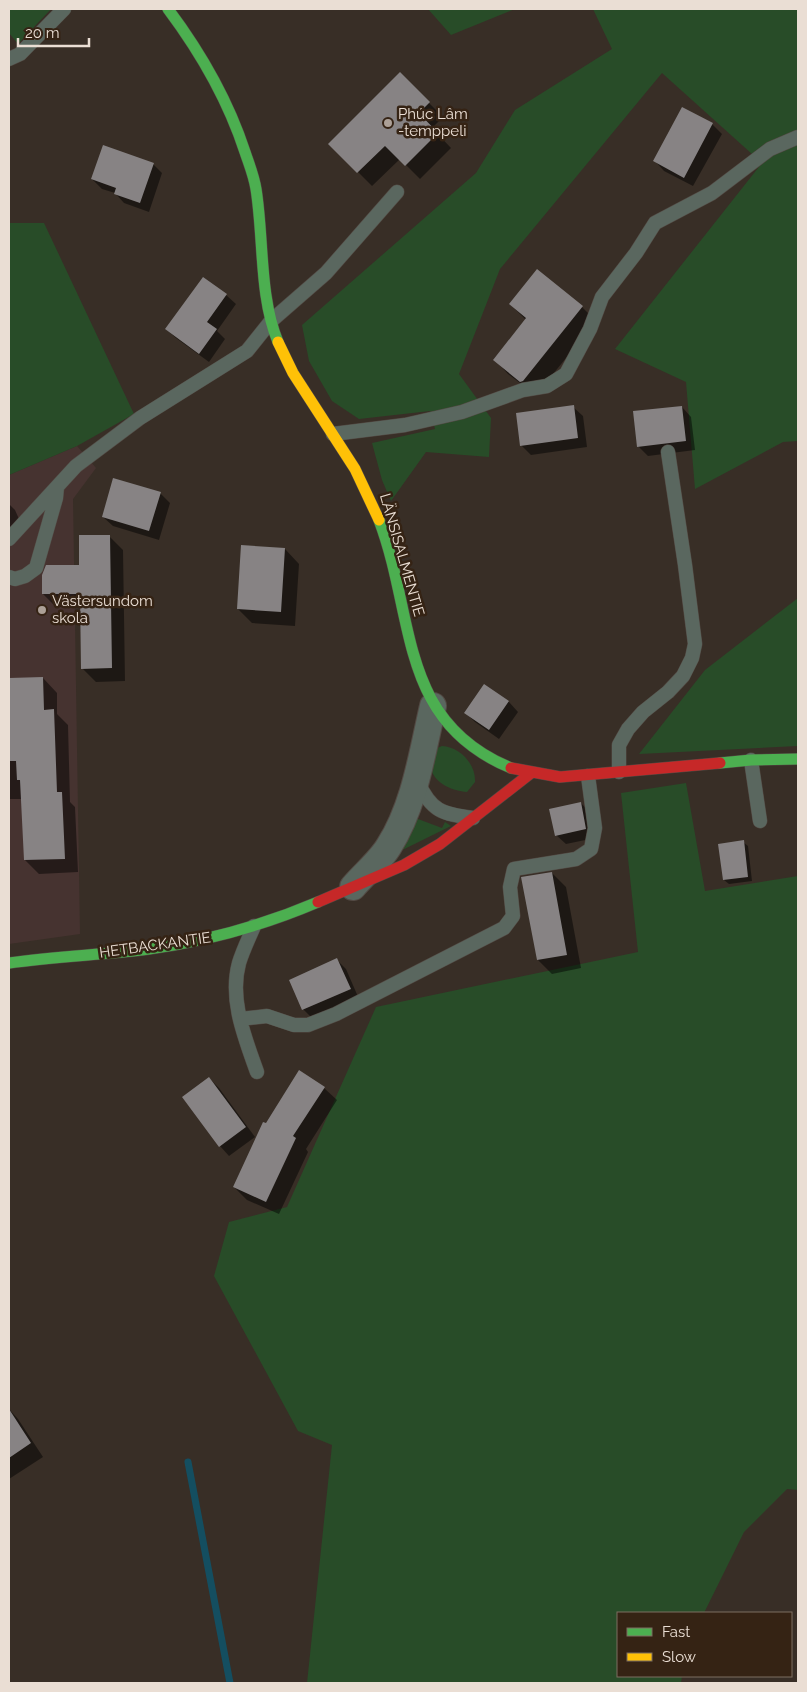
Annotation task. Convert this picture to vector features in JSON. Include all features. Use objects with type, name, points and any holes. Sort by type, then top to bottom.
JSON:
[{"type":"street","name":"LÄNSISALMENTIE","points":[[168,9],[214,78],[242,141],[256,188],[262,234],[266,300],[273,330],[285,360],[350,458],[373,504],[389,555],[417,665],[433,706],[447,725],[466,743],[510,768],[560,777],[751,760],[798,759]]},
{"type":"street","name":"HETBACKANTIE","points":[[353,886],[389,847],[405,814],[417,779],[433,706]]},
{"type":"street","name":"HETBACKANTIE","points":[[9,963],[197,941],[254,926],[307,907],[404,864],[440,844],[531,773]]},
{"type":"lane","points":[[9,59],[20,54],[64,9]]},
{"type":"lane","points":[[333,434],[406,425],[462,412],[523,390],[547,386],[566,374],[590,329],[602,297],[636,253],[655,223],[712,194],[770,149],[798,137]]},
{"type":"lane","points":[[9,539],[76,466],[140,418],[247,351],[271,321],[326,273],[398,192]]},
{"type":"lane","points":[[619,772],[619,745],[628,728],[683,676],[692,658],[695,644],[686,565],[668,452]]},
{"type":"lane","points":[[9,577],[20,578],[36,568],[56,498],[57,487]]},
{"type":"lane","points":[[751,760],[760,821]]},
{"type":"lane","points":[[240,1019],[267,1016],[294,1025],[308,1025],[336,1014],[504,928],[513,916],[510,887],[514,869],[576,859],[591,849],[595,828],[588,776]]},
{"type":"lane","points":[[417,779],[425,798],[432,806],[454,815],[473,818]]},
{"type":"lane","points":[[254,926],[239,962],[235,992],[243,1032],[257,1072]]},
{"type":"shaded area","name":"Västersundom skola","points":[[77,446],[96,468],[73,499],[80,934],[9,944],[9,475]]},
{"type":"green space","points":[[9,9],[51,9],[18,44],[9,33]]},
{"type":"green space","points":[[428,9],[515,9],[451,35]]},
{"type":"green space","points":[[593,9],[798,9],[798,441],[783,442],[695,489],[686,382],[615,349],[762,163],[662,73],[500,269],[459,374],[491,418],[489,457],[426,452],[391,501],[382,480],[372,443],[435,429],[430,411],[359,419],[332,401],[309,361],[302,325],[476,173],[515,110],[612,49]]},
{"type":"green space","points":[[9,223],[44,223],[134,414],[77,446],[9,475]]},
{"type":"green space","points":[[798,598],[798,746],[639,754],[705,670]]},
{"type":"green space","points":[[442,746],[461,753],[470,763],[475,775],[475,782],[467,792],[445,786],[433,774],[431,767],[435,749]]},
{"type":"green space","points":[[686,783],[705,891],[798,876],[798,1490],[787,1489],[744,1532],[704,1612],[617,1612],[617,1677],[682,1677],[681,1683],[307,1683],[332,1445],[298,1431],[214,1276],[229,1222],[287,1207],[376,1007],[638,952],[621,793]]},
{"type":"green space","points":[[410,816],[442,828],[445,822],[451,826],[380,861]]},
{"type":"building","name":"Phúc Lâm -temppeli","points":[[400,72],[430,102],[419,113],[438,133],[405,166],[385,146],[357,173],[328,144]]},
{"type":"building","points":[[682,107],[713,123],[684,178],[653,161]]},
{"type":"building","points":[[103,145],[154,163],[140,203],[114,194],[116,188],[91,179]]},
{"type":"building","points":[[537,269],[583,306],[523,381],[520,382],[493,360],[526,318],[509,304]]},
{"type":"building","points":[[203,277],[227,294],[207,322],[217,329],[199,354],[165,329]]},
{"type":"building","points":[[574,405],[578,438],[520,446],[516,413]]},
{"type":"building","points":[[682,406],[686,441],[637,447],[633,411]]},
{"type":"building","points":[[113,478],[161,492],[149,531],[102,517]]},
{"type":"building","points":[[79,535],[110,535],[112,668],[81,669],[80,594],[42,594],[42,575],[46,565],[79,565]]},
{"type":"building","points":[[241,545],[285,548],[281,612],[237,609]]},
{"type":"building","points":[[43,677],[44,710],[54,709],[57,792],[62,792],[65,859],[24,860],[20,780],[17,780],[16,761],[9,761],[9,678]]},
{"type":"building","points":[[484,684],[509,701],[489,730],[464,713]]},
{"type":"building","points":[[581,802],[586,829],[555,836],[549,809]]},
{"type":"building","points":[[744,840],[748,877],[723,880],[718,844]]},
{"type":"building","points":[[552,872],[567,955],[537,960],[521,877]]},
{"type":"building","points":[[337,958],[351,989],[302,1010],[289,980]]},
{"type":"building","points":[[299,1070],[325,1087],[293,1136],[296,1138],[266,1202],[233,1187],[263,1122],[266,1123]]},
{"type":"building","points":[[209,1077],[246,1127],[219,1147],[182,1097]]},
{"type":"building","points":[[9,1409],[31,1443],[9,1458]]},
{"type":"waterway","points":[[188,1462],[230,1683]]},
{"type":"traffic: fast","points":[[168,9],[192,43],[222,96],[251,170],[258,208],[265,287],[272,324],[278,342]]},
{"type":"traffic: fast","points":[[379,520],[391,557],[416,663],[429,694],[447,723],[474,748],[511,768]]},
{"type":"traffic: fast","points":[[720,763],[798,759]]},
{"type":"traffic: fast","points":[[9,963],[132,951],[192,942],[256,925],[318,902]]},
{"type":"traffic: slow","points":[[278,342],[293,373],[355,469],[379,520]]},
{"type":"traffic: jam","points":[[511,768],[560,777],[720,763]]},
{"type":"traffic: jam","points":[[318,902],[404,865],[440,844],[531,773]]},
{"type":"place","name":"Phúc Lâm -temppeli","points":[[388,123]]},
{"type":"place","name":"Västersundom skola","points":[[42,610]]}]
